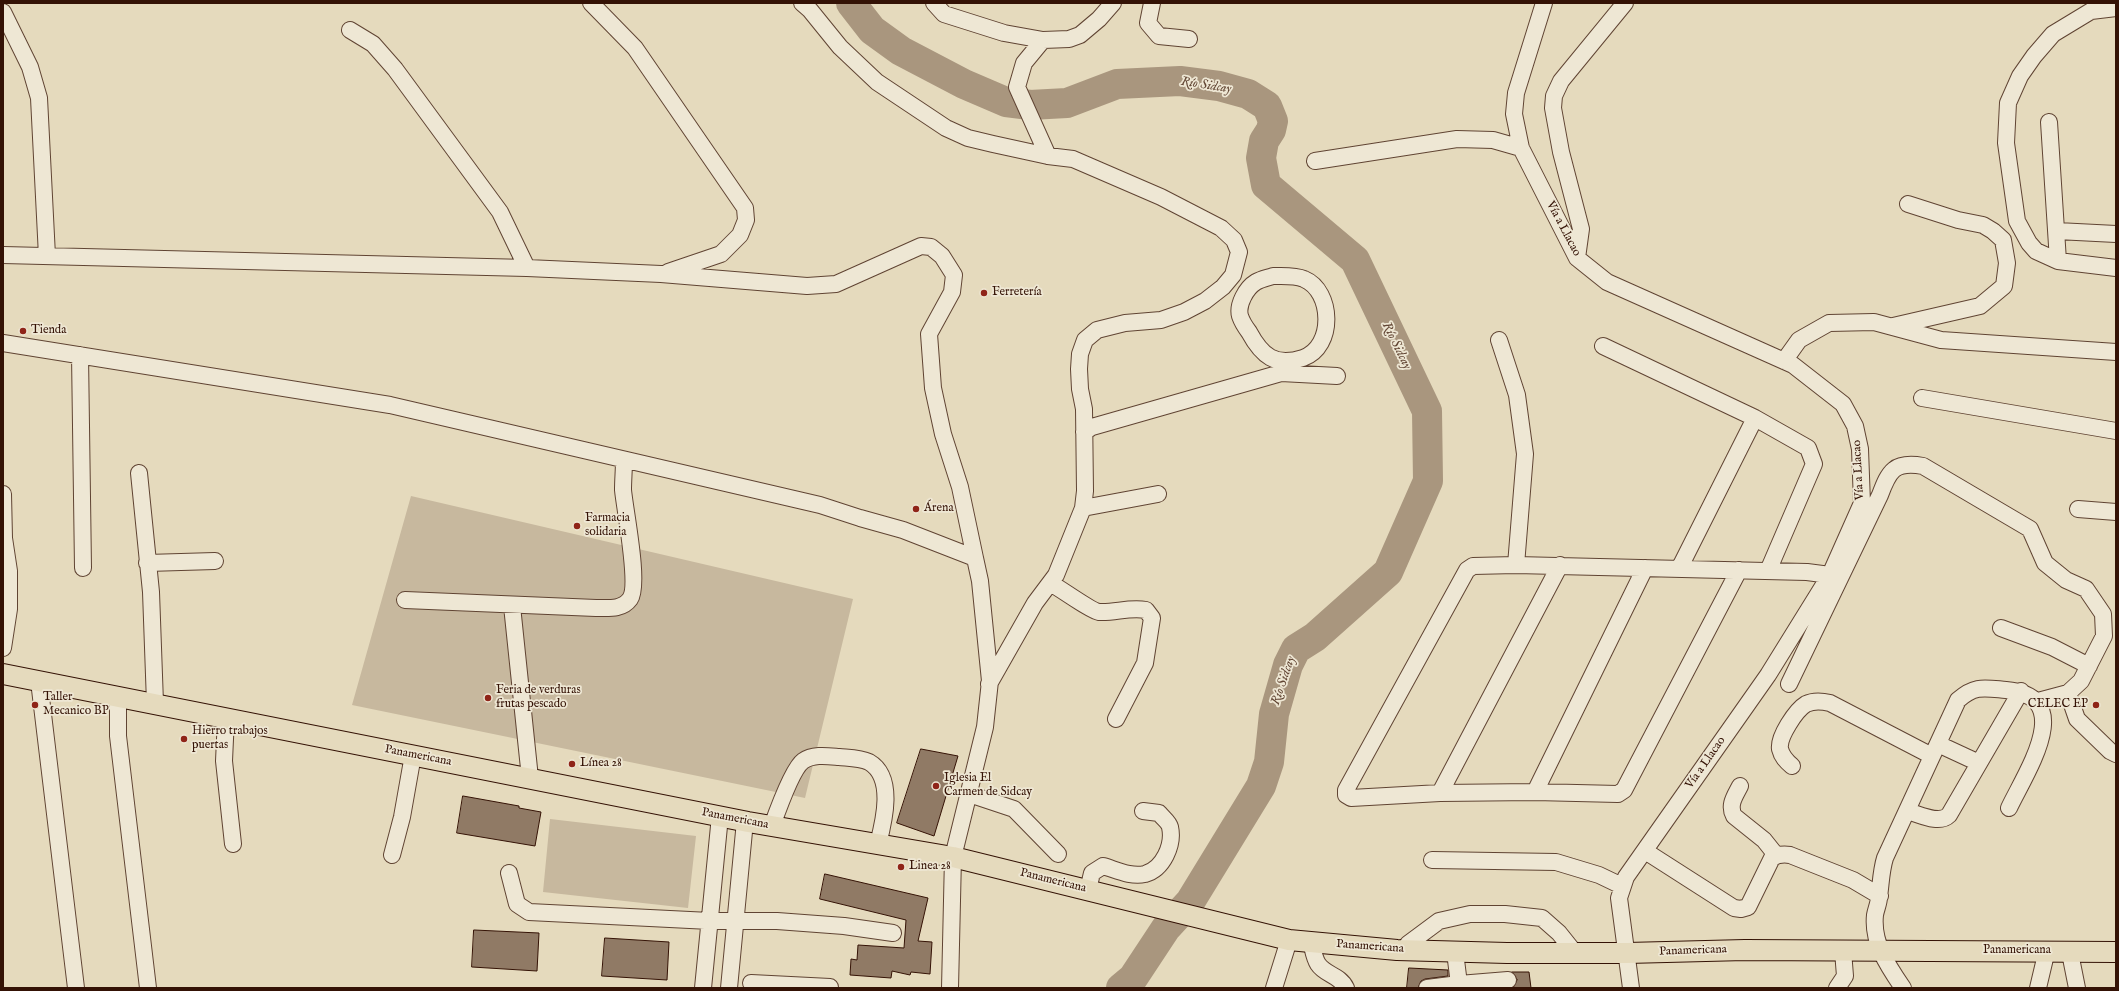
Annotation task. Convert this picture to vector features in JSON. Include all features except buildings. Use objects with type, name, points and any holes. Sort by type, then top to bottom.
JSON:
[{"type":"main road","name":"Panamericana","points":[[3,674],[745,821],[953,857],[1250,929],[1289,940],[1405,950],[1455,952],[1627,953],[1745,950],[2047,950],[2070,953],[2116,952]]},
{"type":"street","points":[[590,3],[635,48],[745,208],[746,220],[740,235],[722,254],[661,274]]},
{"type":"street","points":[[802,3],[810,10],[840,47],[872,78],[946,128],[968,138],[1048,156],[1073,159],[1161,197],[1221,228],[1234,240],[1239,252],[1233,275],[1223,287],[1205,301],[1184,312],[1161,320],[1125,323],[1097,330],[1085,340],[1080,354],[1078,369],[1084,409],[1085,491],[1083,508],[1056,575],[1022,626],[989,684]]},
{"type":"street","points":[[934,3],[944,14],[1004,34],[1043,40],[1069,39],[1080,35],[1099,19],[1113,3]]},
{"type":"street","points":[[1152,3],[1148,23],[1159,36],[1189,39]]},
{"type":"street","name":"Vía a Llacao","points":[[1544,3],[1516,93],[1514,114],[1521,148],[1577,258],[1607,282],[1793,365],[1843,404],[1855,426],[1860,449],[1862,503],[1830,575],[1768,675],[1622,886],[1619,898],[1627,953],[1630,988]]},
{"type":"street","points":[[1577,258],[1581,229],[1561,152],[1553,108],[1554,96],[1561,81],[1625,3]]},
{"type":"street","points":[[2116,8],[2090,10],[2053,34],[2020,76],[2008,103],[2006,143],[2017,221],[2029,243],[2036,251],[2058,261],[2116,268]]},
{"type":"street","points":[[3,12],[30,67],[38,98],[46,256]]},
{"type":"street","points":[[350,30],[373,44],[395,69],[500,212],[527,268]]},
{"type":"street","points":[[1043,40],[1024,63],[1017,87],[1048,156]]},
{"type":"street","points":[[2049,122],[2058,261]]},
{"type":"street","points":[[1315,161],[1457,139],[1493,140],[1521,148]]},
{"type":"street","points":[[1890,326],[1980,306],[2004,286],[2007,263],[2003,240],[1993,231],[1983,225],[1958,220],[1908,204]]},
{"type":"street","points":[[2057,230],[2116,234]]},
{"type":"street","points":[[3,255],[527,268],[661,274],[807,286],[836,284],[922,246],[931,247],[942,256],[954,274],[954,283],[944,310],[929,334],[933,388],[943,434],[960,487],[980,581],[989,684],[985,727],[953,857],[950,988]]},
{"type":"street","points":[[1233,275],[1250,286]]},
{"type":"street","points":[[1283,276],[1303,278],[1318,289],[1326,306],[1326,324],[1321,344],[1306,357],[1294,360],[1281,361],[1262,352],[1240,317],[1240,307],[1250,286],[1263,279],[1283,276]]},
{"type":"street","points":[[1784,361],[1799,340],[1829,323],[1874,322],[1941,340],[2116,352]]},
{"type":"street","points":[[1499,340],[1517,395],[1525,454],[1516,565]]},
{"type":"street","points":[[3,343],[390,405],[820,505],[903,530],[975,558]]},
{"type":"street","points":[[1603,346],[1755,418],[1808,448],[1814,464],[1768,571]]},
{"type":"street","points":[[80,355],[83,568]]},
{"type":"street","points":[[1084,432],[1092,427],[1281,373],[1337,376]]},
{"type":"street","points":[[1922,398],[2116,431]]},
{"type":"street","points":[[1679,569],[1755,418]]},
{"type":"street","points":[[405,600],[512,606],[618,608],[631,598],[633,570],[623,488],[624,460]]},
{"type":"street","points":[[1789,684],[1880,495],[1889,473],[1895,468],[1912,464],[1923,466],[2030,529],[2046,563],[2066,580],[2086,588],[2110,625],[2081,681],[2068,694],[2038,701]]},
{"type":"street","points":[[139,473],[151,592],[155,703]]},
{"type":"street","points":[[3,494],[4,538],[9,571],[9,609],[3,648]]},
{"type":"street","points":[[1083,508],[1158,494]]},
{"type":"street","points":[[2078,509],[2116,512]]},
{"type":"street","points":[[148,563],[215,561]]},
{"type":"street","points":[[1739,570],[1624,790],[1618,794],[1535,792],[1440,793],[1351,798],[1346,795],[1346,790],[1467,570],[1479,565],[1516,565],[1739,570],[1830,575]]},
{"type":"street","points":[[1440,793],[1560,566]]},
{"type":"street","points":[[1535,792],[1645,568]]},
{"type":"street","points":[[1050,583],[1097,612],[1109,612],[1132,608],[1146,610],[1152,618],[1145,663],[1116,719]]},
{"type":"street","points":[[512,606],[530,778]]},
{"type":"street","points":[[2001,628],[2052,647],[2089,666]]},
{"type":"street","points":[[39,681],[76,988]]},
{"type":"street","points":[[1903,988],[1880,951],[1875,929],[1875,915],[1880,896],[1880,877],[1885,858],[1958,700],[1968,692],[1977,688],[2021,691],[2038,701],[2042,708],[2045,721],[2040,743],[2009,808]]},
{"type":"street","points":[[1907,811],[1933,818],[1947,817],[2021,691]]},
{"type":"street","points":[[2068,694],[2077,719],[2110,751],[2116,754]]},
{"type":"street","points":[[118,697],[118,736],[148,988]]},
{"type":"street","points":[[1792,766],[1785,760],[1780,748],[1786,730],[1794,715],[1806,704],[1818,701],[1830,703],[1935,750],[1979,763]]},
{"type":"street","points":[[226,717],[224,761],[233,844]]},
{"type":"street","points":[[392,855],[402,817],[413,755]]},
{"type":"street","points":[[772,826],[796,769],[802,761],[822,755],[851,758],[869,762],[879,772],[884,786],[885,819],[878,844]]},
{"type":"street","points":[[1740,786],[1730,806],[1734,816],[1764,840],[1776,855]]},
{"type":"street","points":[[969,794],[1014,809],[1058,854]]},
{"type":"street","points":[[1088,890],[1092,873],[1103,866],[1124,874],[1144,874],[1156,869],[1169,850],[1171,838],[1170,825],[1159,813],[1143,811]]},
{"type":"street","points":[[703,988],[720,816]]},
{"type":"street","points":[[745,821],[729,985],[830,987]]},
{"type":"street","points":[[1645,851],[1734,908],[1741,909],[1748,907],[1772,858],[1776,855],[1790,854],[1853,880],[1880,896]]},
{"type":"street","points":[[1432,860],[1556,862],[1599,875],[1622,886]]},
{"type":"street","points":[[509,873],[517,904],[529,912],[736,922],[785,921],[844,926],[894,933]]},
{"type":"street","points":[[1405,950],[1408,944],[1439,921],[1470,914],[1505,914],[1542,918],[1559,933],[1575,953]]},
{"type":"street","points":[[1274,988],[1289,940]]},
{"type":"street","points":[[1311,942],[1318,964],[1336,976],[1346,988]]},
{"type":"street","points":[[2038,988],[2047,950]]},
{"type":"street","points":[[1837,988],[1845,976],[1843,951]]},
{"type":"street","points":[[1455,952],[1459,984]]},
{"type":"street","points":[[2070,953],[2077,988]]},
{"type":"street","points":[[1427,988],[1508,980]]},
{"type":"shaded area","points":[[411,496],[853,599],[805,798],[352,705]]},
{"type":"shaded area","points":[[550,819],[696,836],[688,908],[543,892]]},
{"type":"waterway","name":"Río Sidcay","points":[[851,3],[872,30],[901,51],[964,84],[1006,102],[1030,105],[1067,103],[1117,84],[1180,81],[1219,86],[1248,94],[1267,106],[1273,121],[1271,130],[1264,141],[1261,158],[1266,185],[1355,260],[1427,411],[1428,481],[1388,572],[1315,637],[1296,649],[1288,665],[1274,714],[1269,762],[1261,786],[1190,902],[1166,928],[1133,978],[1121,988]]},
{"type":"place","name":"Ferretería","points":[[984,293]]},
{"type":"place","name":"Tienda","points":[[23,331]]},
{"type":"place","name":"Árena","points":[[916,509]]},
{"type":"place","name":"Farmacia solidaria","points":[[577,526]]},
{"type":"place","name":"Feria de verduras frutas pescado","points":[[488,698]]},
{"type":"place","name":"Taller Mecanico BP","points":[[35,705]]},
{"type":"place","name":"CELEC EP","points":[[2096,705]]},
{"type":"place","name":"Hierro trabajos puertas","points":[[184,739]]},
{"type":"place","name":"Línea 28","points":[[572,764]]},
{"type":"place","name":"Iglesia El Carmen de Sidcay","points":[[936,786]]},
{"type":"place","name":"Linea 28","points":[[901,867]]}]
